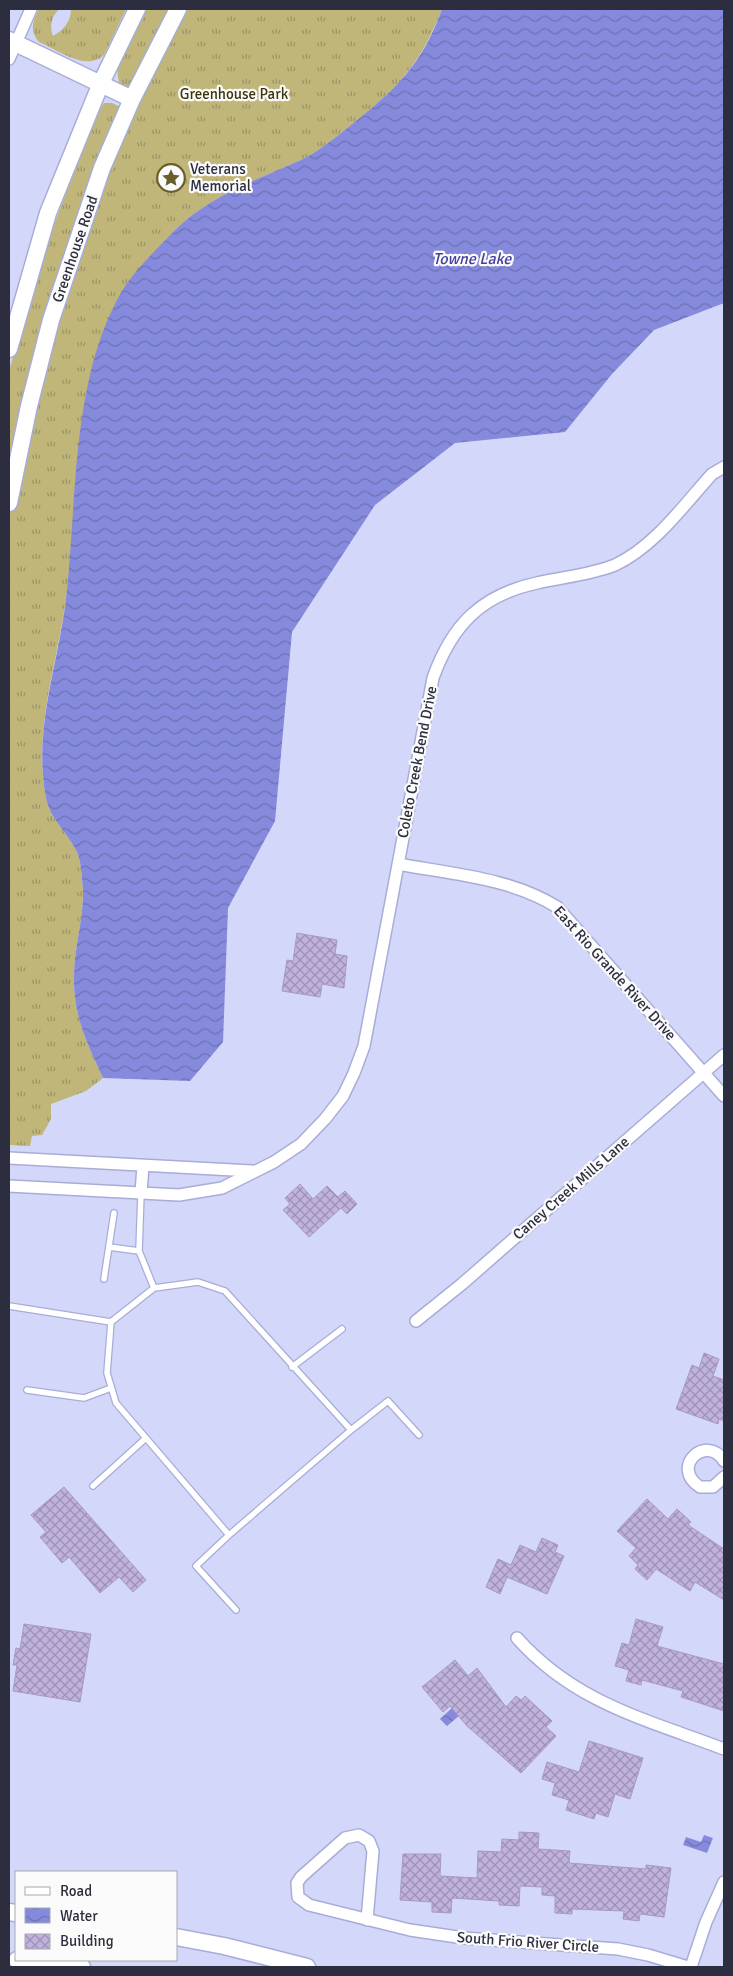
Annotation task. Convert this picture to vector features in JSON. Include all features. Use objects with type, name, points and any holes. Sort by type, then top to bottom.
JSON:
[{"type":"main road","points":[[9,350],[48,212],[101,83],[137,9]]},
{"type":"main road","name":"Greenhouse Road","points":[[9,503],[29,406],[52,320],[102,168],[132,99],[178,9]]},
{"type":"main road","points":[[12,42],[132,99]]},
{"type":"main road","points":[[178,1937],[224,1946],[307,1967]]},
{"type":"main road","points":[[26,1961],[82,1967]]},
{"type":"street","points":[[9,59],[12,42],[32,9]]},
{"type":"street","name":"Coleto Creek Bend Drive","points":[[9,1186],[179,1195],[222,1188],[252,1171],[274,1162],[301,1144],[325,1119],[343,1096],[364,1046],[433,678],[443,651],[458,628],[480,606],[508,591],[589,574],[616,564],[645,546],[712,474],[724,467]]},
{"type":"street","name":"East Rio Grande River Drive","points":[[398,864],[509,885],[537,894],[557,906],[724,1096]]},
{"type":"street","name":"Caney Creek Mills Lane","points":[[416,1321],[724,1055]]},
{"type":"street","name":"Coleto Creek Bend Drive","points":[[9,1158],[252,1171]]},
{"type":"street","points":[[141,1193],[143,1166]]},
{"type":"street","points":[[722,1484],[713,1487],[700,1487],[690,1478],[688,1466],[694,1455],[705,1450],[717,1453],[724,1460]]},
{"type":"street","points":[[516,1638],[546,1668],[587,1695],[724,1749]]},
{"type":"street","name":"South Frio River Circle","points":[[367,1920],[372,1851],[369,1841],[359,1835],[346,1838],[301,1877],[297,1883],[298,1897],[309,1905],[367,1920],[444,1936],[618,1949],[690,1967]]},
{"type":"street","points":[[690,1967],[706,1922],[724,1882]]},
{"type":"lane","points":[[141,1193],[139,1251],[154,1288]]},
{"type":"lane","points":[[104,1279],[114,1213]]},
{"type":"lane","points":[[109,1247],[139,1251]]},
{"type":"lane","points":[[9,1306],[110,1322],[154,1288],[198,1282],[225,1291],[351,1430]]},
{"type":"lane","points":[[110,1322],[107,1373],[116,1402],[229,1535]]},
{"type":"lane","points":[[292,1367],[342,1329]]},
{"type":"lane","points":[[27,1390],[84,1398],[111,1388]]},
{"type":"lane","points":[[236,1610],[196,1566],[229,1535],[351,1430],[388,1401],[419,1435]]},
{"type":"lane","points":[[93,1486],[146,1438]]},
{"type":"green space","points":[[39,9],[59,9],[52,21],[51,29],[53,36],[66,25],[71,9],[126,9],[104,55],[97,60],[89,61],[72,58],[39,42],[34,33],[33,26]]},
{"type":"green space","name":"Greenhouse Park","points":[[144,9],[442,9],[434,29],[416,61],[382,100],[338,136],[316,151],[301,160],[231,191],[187,219],[138,270],[123,291],[110,315],[98,347],[87,397],[73,543],[62,624],[44,723],[42,748],[43,773],[48,806],[77,852],[80,865],[83,900],[74,965],[74,990],[82,1029],[103,1078],[86,1091],[51,1104],[51,1119],[42,1135],[32,1136],[30,1146],[9,1145],[9,371],[38,267],[96,114],[104,103],[112,103],[131,112],[119,83],[117,71]]},
{"type":"water","name":"Towne Lake","points":[[442,9],[724,9],[724,303],[654,330],[612,374],[565,432],[455,443],[375,505],[292,632],[275,821],[228,908],[223,1042],[190,1081],[103,1078],[82,1029],[74,990],[74,965],[83,900],[80,865],[77,852],[48,806],[43,772],[43,747],[48,698],[66,599],[78,445],[92,368],[103,332],[123,289],[174,231],[201,209],[231,191],[301,160],[316,151],[367,112],[394,87],[416,61],[426,46]]},
{"type":"water","points":[[452,1708],[460,1715],[447,1726],[440,1719]]},
{"type":"water","points":[[704,1835],[713,1838],[707,1853],[683,1845],[686,1837],[701,1842]]},
{"type":"building","points":[[297,933],[337,940],[335,954],[347,956],[344,988],[322,984],[320,997],[282,991],[287,960],[293,961]]},
{"type":"building","points":[[300,1184],[313,1199],[327,1186],[338,1197],[345,1191],[357,1204],[347,1214],[341,1208],[309,1237],[283,1210],[290,1204],[285,1198]]},
{"type":"building","points":[[704,1353],[719,1359],[713,1376],[724,1380],[724,1421],[719,1419],[718,1424],[676,1409],[692,1365],[699,1368]]},
{"type":"building","points":[[64,1487],[146,1580],[133,1592],[119,1577],[100,1593],[69,1557],[62,1563],[40,1537],[46,1532],[31,1515]]},
{"type":"building","points":[[647,1499],[668,1519],[677,1509],[691,1522],[688,1525],[724,1549],[724,1600],[695,1582],[690,1591],[656,1569],[647,1580],[635,1569],[638,1565],[629,1556],[636,1548],[617,1531]]},
{"type":"building","points":[[542,1538],[558,1545],[555,1552],[564,1556],[547,1594],[507,1577],[500,1594],[486,1587],[498,1559],[511,1565],[520,1545],[536,1552]]},
{"type":"building","points":[[636,1619],[663,1627],[657,1646],[724,1664],[724,1711],[681,1697],[683,1691],[642,1680],[641,1685],[626,1681],[629,1670],[615,1666],[622,1643],[629,1645]]},
{"type":"building","points":[[24,1624],[91,1634],[80,1702],[13,1691],[17,1665],[13,1665],[16,1648],[20,1649]]},
{"type":"building","points":[[455,1660],[468,1676],[477,1668],[506,1707],[516,1696],[521,1700],[525,1696],[552,1721],[546,1727],[556,1736],[521,1773],[467,1726],[450,1706],[443,1712],[422,1687]]},
{"type":"building","points":[[589,1741],[643,1758],[630,1799],[615,1794],[608,1817],[596,1813],[594,1819],[566,1810],[569,1800],[552,1795],[555,1783],[542,1779],[547,1762],[579,1772]]},
{"type":"building","points":[[519,1832],[539,1833],[538,1849],[570,1851],[569,1863],[646,1869],[646,1865],[671,1868],[664,1917],[640,1914],[639,1921],[623,1919],[624,1911],[572,1909],[572,1914],[555,1913],[555,1896],[542,1895],[542,1887],[520,1886],[519,1906],[499,1905],[499,1901],[452,1898],[451,1913],[432,1912],[432,1902],[400,1900],[403,1854],[441,1854],[440,1876],[477,1878],[478,1851],[501,1852],[502,1839],[519,1840]]},
{"type":"place","name":"Veterans Memorial","points":[[171,178]]}]
